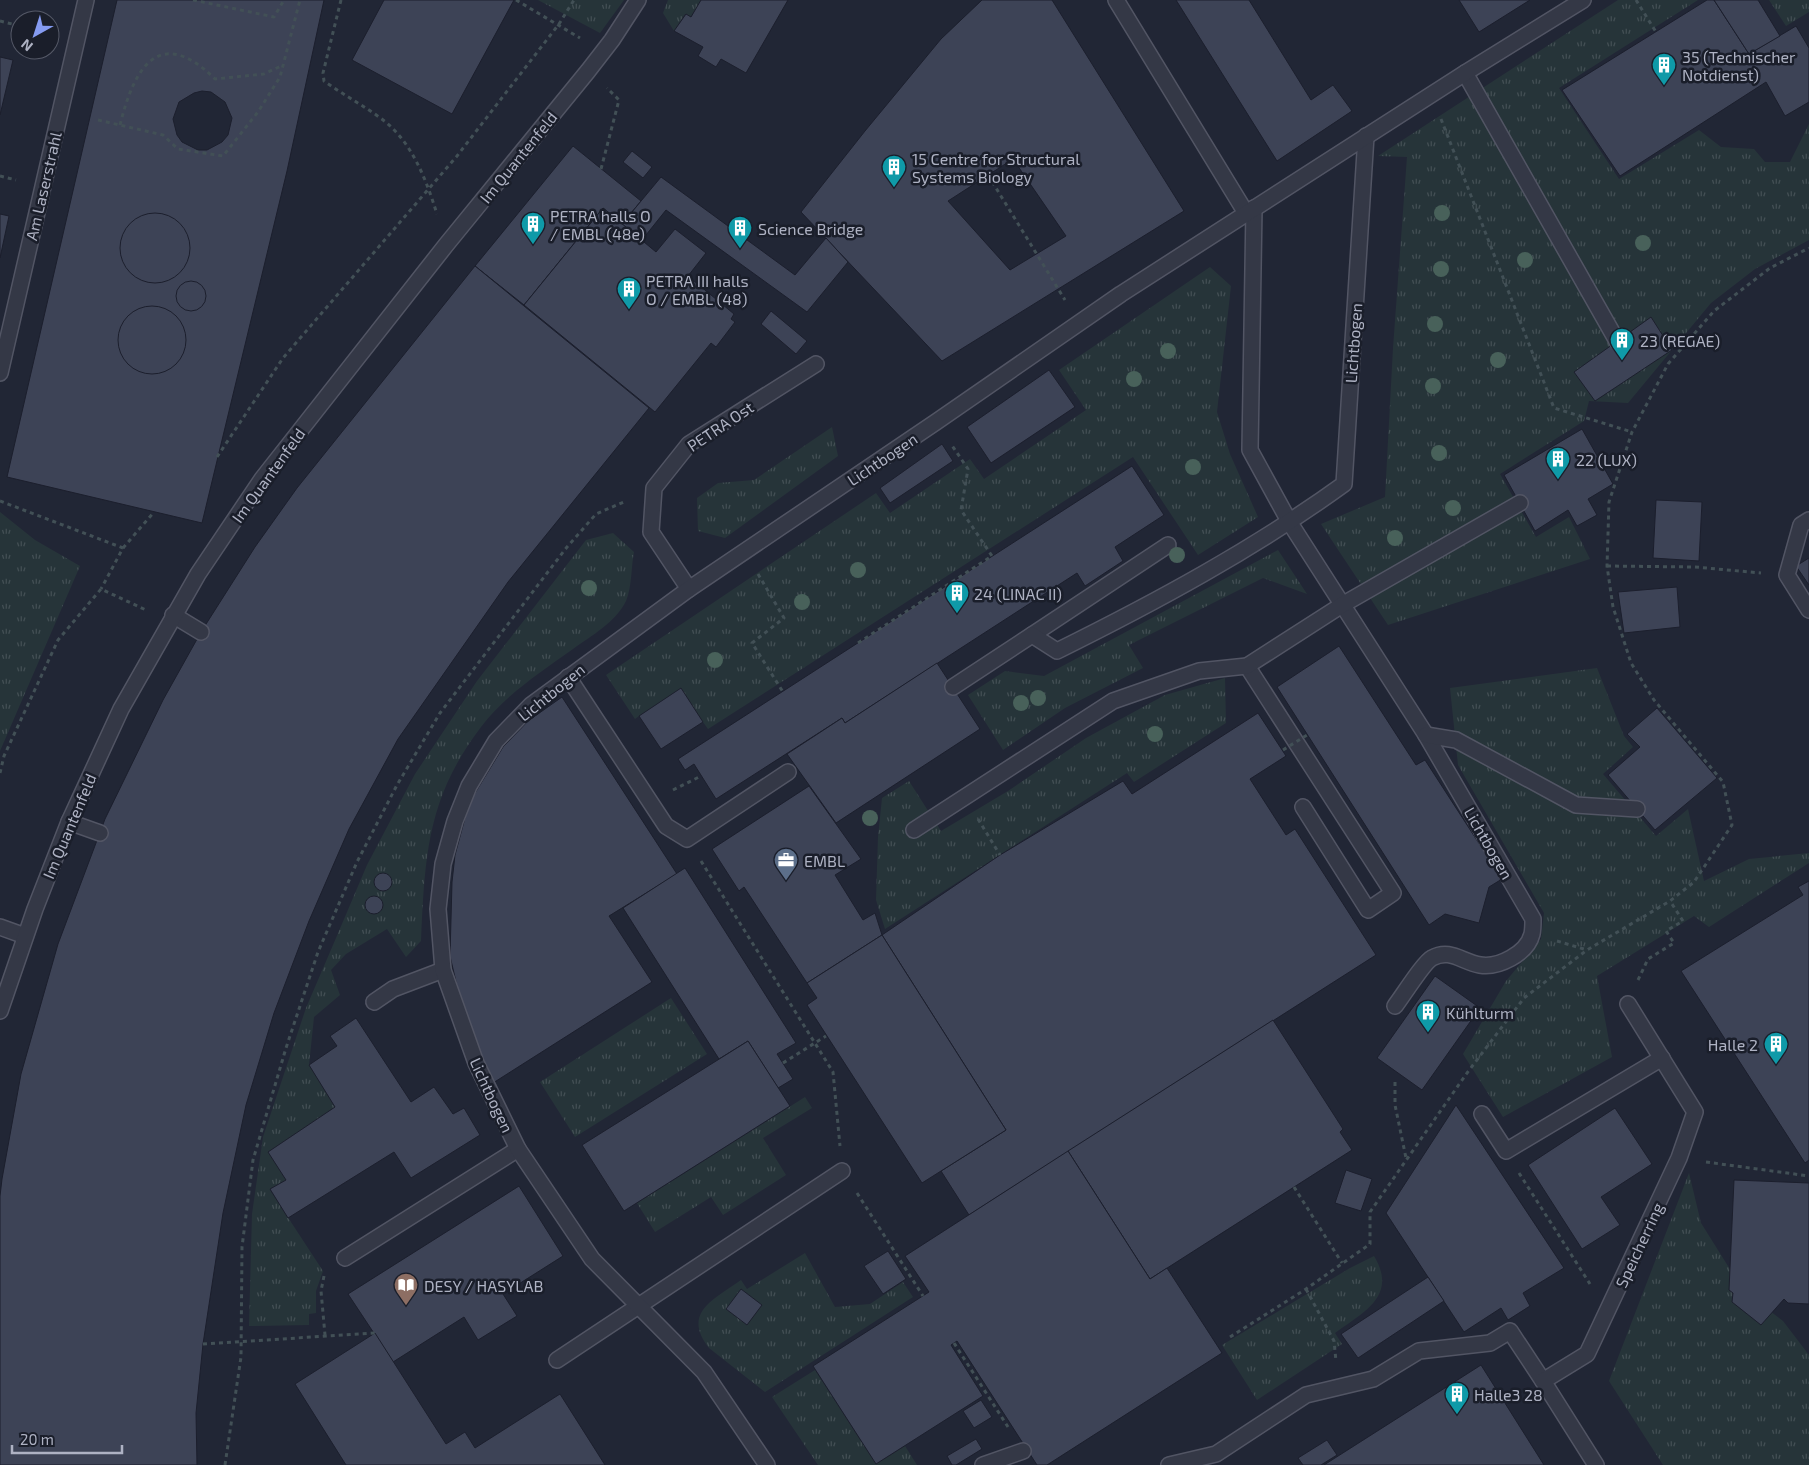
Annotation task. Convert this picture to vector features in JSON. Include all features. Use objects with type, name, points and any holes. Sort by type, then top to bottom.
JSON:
[{"type":"lane","name":"Am Laserstrahl","points":[[0,373],[86,0]]},
{"type":"lane","name":"Im Quantenfeld","points":[[0,1011],[25,936],[69,822],[122,709],[170,620],[198,574],[262,479],[446,245],[602,52],[638,0]]},
{"type":"lane","points":[[1116,0],[1250,210]]},
{"type":"lane","name":"Lichtbogen","points":[[767,1465],[704,1372],[592,1259],[518,1149],[476,1063],[443,970],[438,909],[443,864],[455,821],[466,794],[496,740],[531,705],[689,589],[1079,323],[1250,210],[1583,0]]},
{"type":"lane","points":[[1465,73],[1617,341]]},
{"type":"lane","name":"Lichtbogen","points":[[1032,634],[1057,651],[1124,618],[1290,523],[1344,484],[1366,136]]},
{"type":"lane","name":"Lichtbogen","points":[[1250,210],[1250,450],[1290,523],[1426,735],[1533,919],[1532,934],[1528,944],[1497,965],[1479,965],[1446,953],[1431,958],[1396,1006]]},
{"type":"lane","name":"PETRA Ost","points":[[654,488],[689,444],[816,364]]},
{"type":"lane","points":[[654,488],[651,532],[689,589]]},
{"type":"lane","points":[[914,830],[1113,701],[1199,671],[1247,666],[1342,605],[1520,503]]},
{"type":"lane","points":[[1809,520],[1802,525],[1787,576],[1809,610]]},
{"type":"lane","points":[[953,687],[1168,545]]},
{"type":"lane","points":[[170,620],[201,632]]},
{"type":"lane","points":[[1247,666],[1393,893],[1368,910],[1303,808]]},
{"type":"lane","points":[[568,677],[666,826],[687,839],[788,772]]},
{"type":"lane","points":[[1426,735],[1456,740],[1576,805],[1637,809]]},
{"type":"lane","points":[[69,822],[100,833]]},
{"type":"lane","points":[[0,927],[25,936]]},
{"type":"lane","points":[[374,1002],[393,989],[443,970]]},
{"type":"lane","name":"Speicherring","points":[[1543,1381],[1587,1354],[1679,1158],[1694,1112],[1628,1004]]},
{"type":"lane","points":[[1482,1114],[1506,1151],[1662,1058]]},
{"type":"lane","points":[[345,1258],[518,1149]]},
{"type":"lane","points":[[557,1360],[842,1171]]},
{"type":"lane","points":[[1168,1465],[1216,1454],[1306,1395],[1373,1379],[1419,1351],[1490,1343],[1510,1331],[1596,1465]]},
{"type":"lane","points":[[983,1465],[1023,1451]]},
{"type":"path","points":[[192,0],[274,17],[284,0]]},
{"type":"path","points":[[98,120],[163,134],[178,149],[223,156],[258,112],[280,77],[300,0]]},
{"type":"path","points":[[340,0],[323,72],[324,80],[380,117],[405,141],[429,187],[446,245]]},
{"type":"path","points":[[516,0],[559,24],[602,52]]},
{"type":"path","points":[[217,457],[283,358],[457,156],[559,24],[574,0]]},
{"type":"path","points":[[1636,0],[1656,32]]},
{"type":"path","points":[[120,125],[128,94],[137,76],[154,57],[166,54],[185,56],[200,64],[215,79],[264,74],[284,64]]},
{"type":"path","points":[[602,169],[619,100],[605,87],[610,79]]},
{"type":"path","points":[[1431,95],[1554,408],[1632,432]]},
{"type":"path","points":[[988,175],[1079,323]]},
{"type":"path","points":[[1230,1337],[1306,1289],[1370,1244],[1370,1212],[1467,1073],[1524,998],[1587,950],[1670,901],[1694,882],[1732,825],[1723,782],[1654,700],[1631,663],[1613,607],[1607,566],[1609,502],[1632,432],[1668,364],[1714,311],[1770,268],[1809,248]]},
{"type":"path","points":[[858,643],[992,556],[961,510],[968,468]]},
{"type":"path","points":[[224,1465],[241,1357],[242,1247],[254,1160],[286,1048],[318,952],[356,862],[397,785],[440,713],[567,547],[596,514],[654,488]]},
{"type":"path","points":[[0,501],[123,548]]},
{"type":"path","points":[[0,773],[4,756],[58,640],[101,590],[123,548],[154,512]]},
{"type":"path","points":[[1607,566],[1726,569],[1787,576]]},
{"type":"path","points":[[754,568],[784,618],[752,643],[783,692]]},
{"type":"path","points":[[101,590],[170,620]]},
{"type":"path","points":[[1282,750],[1307,735]]},
{"type":"path","points":[[668,793],[701,776]]},
{"type":"path","points":[[965,798],[1000,855]]},
{"type":"path","points":[[687,839],[833,1072],[842,1171],[923,1296]]},
{"type":"path","points":[[1648,959],[1674,943],[1666,931],[1683,921],[1670,901]]},
{"type":"path","points":[[783,1063],[826,1036]]},
{"type":"path","points":[[1395,1082],[1395,1105],[1406,1159]]},
{"type":"path","points":[[1506,1151],[1585,1280],[1611,1305]]},
{"type":"path","points":[[1679,1158],[1809,1176]]},
{"type":"path","points":[[1294,1186],[1342,1263]]},
{"type":"path","points":[[1306,1289],[1334,1341]]},
{"type":"path","points":[[321,1291],[325,1335]]},
{"type":"path","points":[[203,1344],[375,1333]]},
{"type":"path","points":[[954,1343],[1023,1451]]},
{"type":"green space","points":[[538,0],[624,0],[600,33]]},
{"type":"green space","points":[[668,0],[701,0],[691,17],[685,14],[674,31],[663,13]]},
{"type":"green space","points":[[1618,0],[1698,0],[1559,88],[1619,179],[1699,130],[1721,147],[1754,149],[1765,162],[1790,162],[1809,124],[1809,240],[1755,269],[1711,303],[1628,403],[1589,401],[1584,421],[1500,474],[1536,537],[1569,517],[1590,559],[1388,625],[1321,524],[1385,497],[1393,348],[1407,157],[1378,156]]},
{"type":"green space","points":[[1769,0],[1809,0],[1809,12],[1786,26]]},
{"type":"green space","points":[[1210,267],[1231,286],[1217,412],[1230,454],[1258,517],[1198,555],[1133,457],[708,729],[703,722],[639,716],[635,719],[606,675],[876,493],[890,513],[970,459],[984,479],[1086,410],[1059,370]]},
{"type":"green space","points":[[832,427],[838,456],[725,538],[698,531],[697,498],[718,483],[754,480]]},
{"type":"green space","points":[[0,512],[35,540],[80,566],[0,751]]},
{"type":"green space","points":[[613,533],[634,552],[629,590],[622,609],[603,628],[512,694],[481,727],[449,778],[432,828],[424,881],[421,941],[406,957],[387,929],[346,954],[331,970],[340,995],[314,1017],[309,1065],[335,1107],[269,1152],[286,1180],[270,1190],[323,1271],[316,1291],[316,1313],[309,1314],[309,1325],[249,1326],[252,1214],[263,1137],[306,1008],[367,865],[415,774],[477,681],[586,540]]},
{"type":"green space","points":[[1278,550],[1307,594],[1263,578],[1129,645],[1143,668],[1065,708],[1003,750],[968,695],[1005,671],[1044,676]]},
{"type":"green space","points":[[1597,668],[1624,736],[1633,747],[1603,774],[1656,836],[1688,809],[1704,881],[1749,859],[1809,853],[1809,863],[1709,927],[1694,916],[1597,976],[1612,1057],[1503,1117],[1463,1054],[1506,981],[1541,939],[1544,913],[1458,765],[1450,688]]},
{"type":"green space","points":[[1225,678],[1226,723],[1134,782],[1127,773],[885,929],[876,900],[878,837],[882,798],[909,781],[941,831],[1008,791],[1086,738],[1165,695]]},
{"type":"green space","points":[[671,998],[707,1054],[575,1137],[540,1082]]},
{"type":"green space","points":[[805,1097],[812,1108],[763,1138],[786,1175],[723,1215],[711,1197],[655,1232],[637,1203]]},
{"type":"green space","points":[[1689,1173],[1701,1223],[1743,1290],[1783,1321],[1809,1355],[1809,1465],[1663,1465],[1609,1381]]},
{"type":"green space","points":[[805,1253],[835,1307],[870,1304],[903,1282],[913,1297],[765,1392],[709,1348],[701,1336],[700,1316],[712,1300],[741,1280],[747,1289]]},
{"type":"green space","points":[[1374,1256],[1380,1270],[1382,1282],[1380,1292],[1366,1310],[1335,1333],[1342,1344],[1257,1400],[1222,1345],[1350,1268]]},
{"type":"green space","points":[[815,1370],[876,1464],[905,1446],[917,1465],[818,1465],[772,1397]]},
{"type":"building","points":[[117,0],[324,0],[287,171],[202,523],[7,477]],"holes":[[[202,91],[211,92],[225,102],[232,118],[228,135],[222,142],[207,150],[198,150],[182,142],[177,135],[173,119],[179,102],[194,93]]]},
{"type":"building","points":[[384,0],[514,0],[452,114],[352,60]]},
{"type":"building","points":[[701,0],[788,0],[746,73],[721,59],[716,67],[698,56],[703,47],[674,31],[686,14],[691,17]]},
{"type":"building","name":"15 Centre for Structural Systems Biology","points":[[982,0],[1052,0],[1184,211],[942,361],[801,212],[941,39]],"holes":[[[1013,159],[1066,236],[1010,270],[948,201]]]},
{"type":"building","points":[[1176,0],[1249,0],[1311,100],[1333,85],[1352,111],[1277,161]]},
{"type":"building","points":[[1459,0],[1530,0],[1479,32]]},
{"type":"building","name":"35 (Technischer Notdienst)","points":[[1707,0],[1714,0],[1749,54],[1796,26],[1809,48],[1809,102],[1785,116],[1766,82],[1620,176],[1562,90]]},
{"type":"building","points":[[1714,0],[1758,0],[1780,36],[1749,54]]},
{"type":"building","points":[[0,57],[13,60],[0,115]]},
{"type":"building","name":"PETRA halls O / EMBL (48e)","points":[[573,146],[641,201],[622,224],[603,208],[524,305],[475,266]]},
{"type":"building","points":[[632,151],[652,167],[643,178],[623,162]]},
{"type":"building","name":"Science Bridge","points":[[661,177],[795,275],[826,238],[848,262],[807,312],[666,210],[642,240],[622,224]]},
{"type":"building","name":"PETRA III halls O / EMBL (48)","points":[[603,208],[656,252],[675,229],[706,253],[688,276],[734,314],[731,319],[735,322],[716,347],[711,343],[655,412],[524,305]]},
{"type":"building","points":[[155,213],[168,216],[180,223],[187,235],[190,248],[187,261],[180,273],[168,280],[155,283],[142,280],[130,273],[123,261],[120,248],[123,235],[130,223],[142,216]]},
{"type":"building","points":[[0,214],[9,216],[0,258]]},
{"type":"building","points":[[475,266],[649,408],[508,582],[398,739],[349,829],[309,921],[274,1013],[246,1105],[223,1213],[203,1344],[196,1413],[197,1465],[0,1465],[0,1196],[2,1179],[21,1074],[58,944],[105,819],[163,700],[201,632],[255,547],[297,488]]},
{"type":"building","points":[[191,281],[197,282],[205,290],[205,302],[197,310],[191,311],[185,310],[177,302],[176,296],[177,290],[185,282]]},
{"type":"building","points":[[152,306],[165,309],[176,316],[183,327],[186,340],[183,353],[176,364],[165,371],[152,374],[139,371],[128,364],[121,353],[118,340],[121,327],[128,316],[139,309]]},
{"type":"building","points":[[771,311],[807,341],[796,354],[761,324]]},
{"type":"building","name":"23 (REGAE)","points":[[1651,317],[1672,350],[1595,401],[1574,372]]},
{"type":"building","points":[[1049,370],[1075,407],[991,463],[967,427]]},
{"type":"building","name":"22 (LUX)","points":[[1582,429],[1613,484],[1588,499],[1597,515],[1577,526],[1568,510],[1535,531],[1504,475]]},
{"type":"building","points":[[942,444],[953,461],[890,503],[880,488]]},
{"type":"building","name":"24 (LINAC II)","points":[[1132,466],[1164,515],[1115,547],[1123,561],[1085,586],[1077,573],[845,723],[842,718],[716,799],[694,764],[685,770],[678,759]]},
{"type":"building","points":[[1656,500],[1702,502],[1699,561],[1653,558]]},
{"type":"building","points":[[1809,558],[1809,585],[1796,566]]},
{"type":"building","points":[[1677,587],[1680,627],[1624,633],[1618,592]]},
{"type":"building","points":[[1339,646],[1416,765],[1425,760],[1502,879],[1489,887],[1479,923],[1445,914],[1429,925],[1277,687]]},
{"type":"building","name":"EMBL","points":[[937,663],[980,729],[836,823],[787,754],[842,718],[845,723]]},
{"type":"building","points":[[681,688],[703,722],[661,749],[639,716]]},
{"type":"building","points":[[562,697],[677,874],[609,916],[652,982],[493,1083],[462,1007],[450,956],[452,882],[455,855],[469,803],[503,747],[528,721]]},
{"type":"building","points":[[1657,708],[1717,778],[1655,830],[1608,775],[1640,747],[1627,734]]},
{"type":"building","points":[[1258,713],[1286,756],[1250,779],[1286,835],[1295,829],[1376,955],[969,1215],[941,1171],[1006,1130],[882,935],[1000,855],[1123,781],[1132,794]]},
{"type":"building","name":"EMBL","points":[[809,786],[861,859],[835,875],[863,920],[875,913],[882,935],[807,983],[744,887],[739,891],[712,849]]},
{"type":"building","points":[[685,868],[796,1043],[777,1054],[793,1079],[778,1088],[748,1041],[719,1059],[623,908]]},
{"type":"building","points":[[383,873],[389,876],[392,882],[389,888],[383,891],[377,888],[374,882],[377,876]]},
{"type":"building","name":"Halle 2","points":[[1809,881],[1809,1160],[1805,1163],[1681,971],[1803,895],[1798,887]]},
{"type":"building","points":[[374,896],[380,899],[383,905],[380,911],[374,914],[368,911],[365,905],[368,899]]},
{"type":"building","points":[[882,935],[1006,1130],[922,1183],[807,1005],[817,998],[807,983]]},
{"type":"building","name":"Kühlturm","points":[[1435,976],[1480,1008],[1422,1090],[1377,1058]]},
{"type":"building","points":[[356,1018],[411,1102],[434,1087],[453,1114],[464,1108],[480,1135],[411,1178],[394,1152],[288,1218],[270,1189],[286,1180],[268,1152],[335,1107],[309,1065],[337,1046],[330,1036]]},
{"type":"building","points":[[1273,1020],[1343,1129],[1340,1132],[1352,1150],[1150,1279],[1068,1151]]},
{"type":"building","points":[[748,1041],[790,1106],[624,1211],[582,1145]]},
{"type":"building","points":[[1456,1105],[1564,1268],[1523,1293],[1530,1306],[1508,1320],[1501,1308],[1464,1332],[1386,1213]]},
{"type":"building","points":[[1615,1108],[1652,1164],[1601,1197],[1620,1225],[1582,1249],[1528,1165]]},
{"type":"building","points":[[1068,1151],[1150,1279],[1167,1268],[1222,1353],[1047,1465],[1037,1465],[957,1341],[951,1345],[983,1396],[876,1464],[813,1366],[929,1292],[905,1256]]},
{"type":"building","points":[[1346,1170],[1372,1179],[1361,1211],[1335,1203]]},
{"type":"building","points":[[1734,1180],[1809,1183],[1809,1304],[1788,1303],[1784,1299],[1761,1325],[1732,1302],[1733,1293],[1729,1290]]},
{"type":"building","points":[[519,1186],[563,1256],[503,1294],[517,1316],[478,1340],[464,1317],[393,1362],[348,1294]]},
{"type":"building","points":[[888,1251],[906,1279],[883,1294],[864,1266]]},
{"type":"building","points":[[1428,1277],[1444,1301],[1358,1358],[1341,1334]]},
{"type":"building","points":[[741,1289],[762,1305],[747,1325],[726,1309]]},
{"type":"building","points":[[375,1333],[446,1444],[465,1432],[475,1448],[560,1394],[605,1465],[346,1465],[295,1384]]},
{"type":"building","name":"Halle3 28","points":[[1481,1365],[1544,1465],[1324,1465]]},
{"type":"building","points":[[981,1400],[992,1417],[974,1428],[963,1411]]},
{"type":"building","points":[[976,1439],[982,1449],[956,1465],[952,1465],[947,1456]]},
{"type":"building","points":[[1327,1440],[1337,1455],[1321,1465],[1303,1465],[1298,1458]]},
{"type":"place","name":"35 (Technischer Notdienst)","points":[[1664,86]]},
{"type":"place","name":"15 Centre for Structural Systems Biology","points":[[894,188]]},
{"type":"place","name":"PETRA halls O / EMBL (48e)","points":[[533,245]]},
{"type":"place","name":"Science Bridge","points":[[740,249]]},
{"type":"place","name":"PETRA III halls O / EMBL (48)","points":[[629,310]]},
{"type":"place","name":"23 (REGAE)","points":[[1622,361]]},
{"type":"place","name":"22 (LUX)","points":[[1558,480]]},
{"type":"place","name":"24 (LINAC II)","points":[[957,614]]},
{"type":"place","name":"EMBL","points":[[786,881]]},
{"type":"place","name":"Kühlturm","points":[[1428,1033]]},
{"type":"place","name":"Halle 2","points":[[1776,1065]]},
{"type":"place","name":"DESY / HASYLAB","points":[[406,1306]]},
{"type":"place","name":"Halle3 28","points":[[1457,1415]]}]
